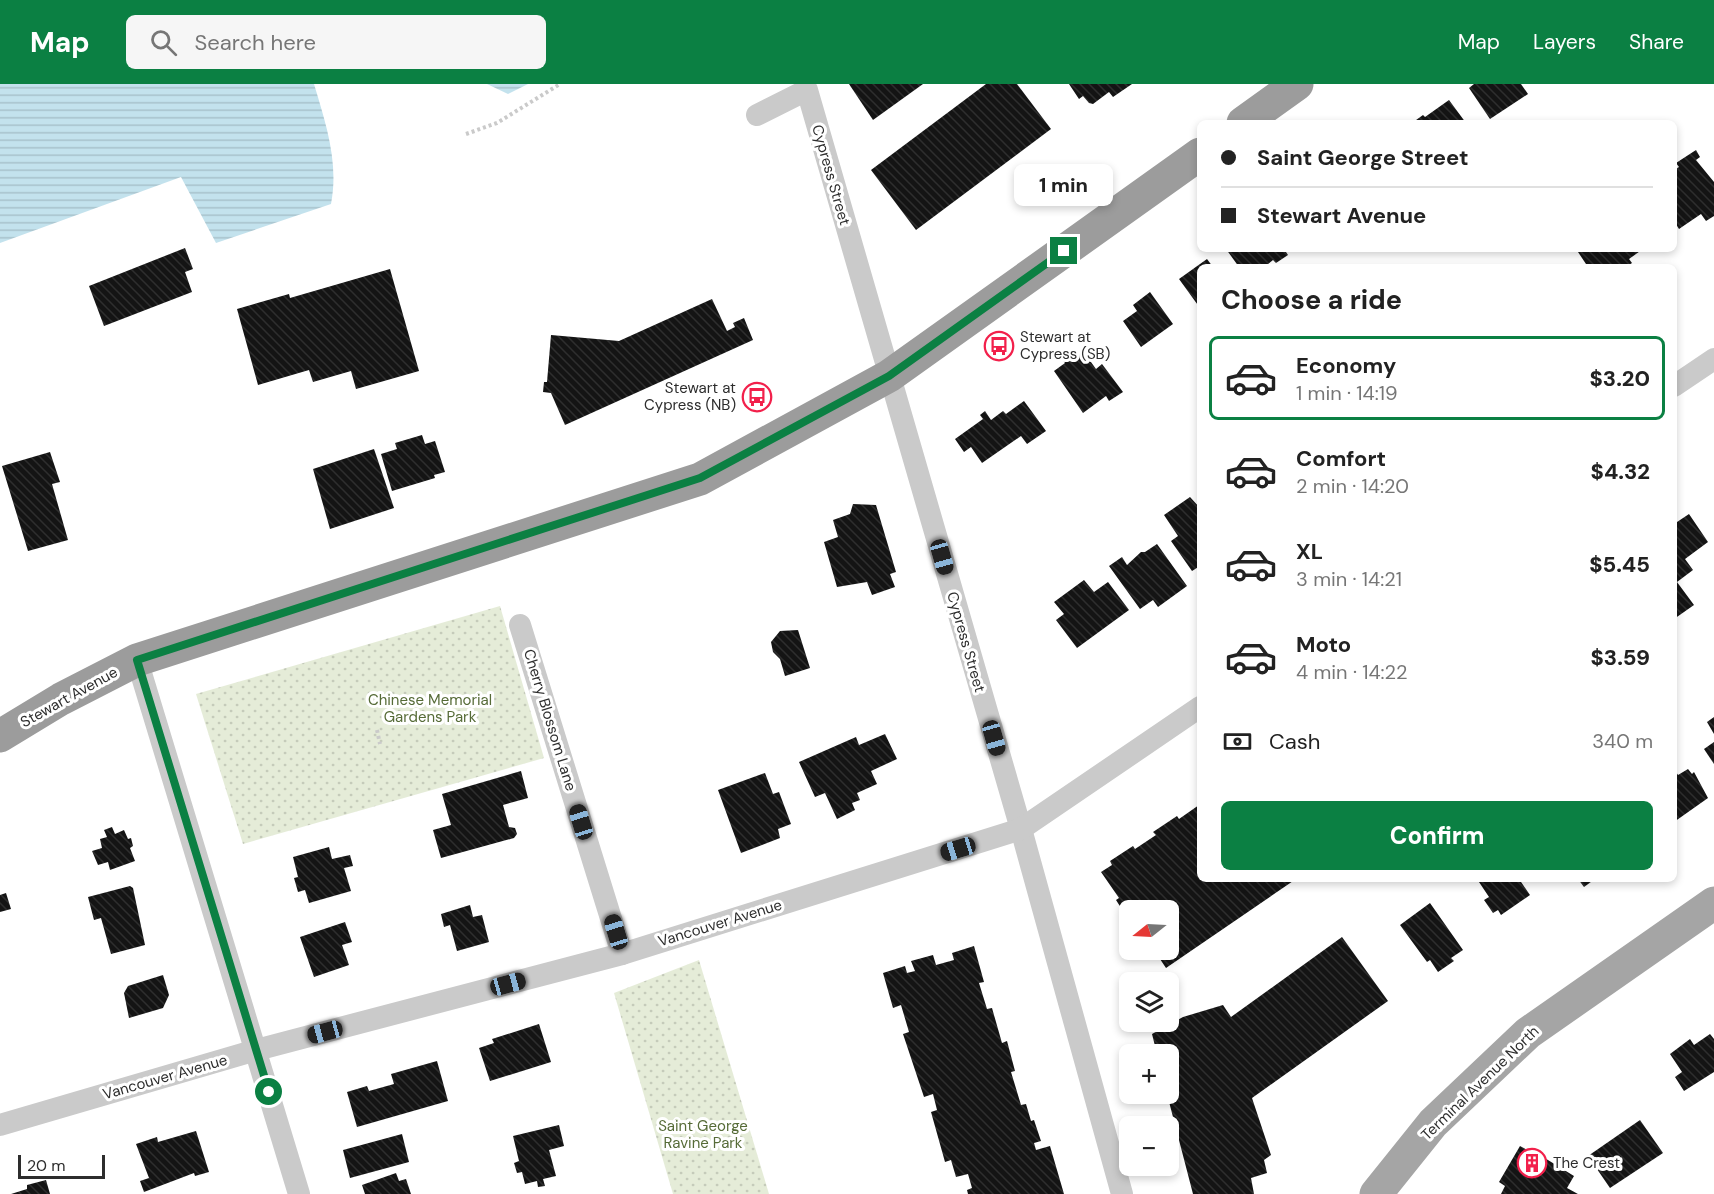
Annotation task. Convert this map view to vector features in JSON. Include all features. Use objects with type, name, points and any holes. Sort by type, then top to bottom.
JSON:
[{"type":"highway","points":[[1246,120],[1297,84]]},
{"type":"highway","name":"Stewart Avenue","points":[[0,736],[61,699],[137,660],[700,478],[889,376],[1197,155]]},
{"type":"main road","name":"Terminal Avenue North","points":[[1376,1194],[1433,1123],[1528,1033],[1714,903]]},
{"type":"street","name":"Cypress Street","points":[[758,115],[807,90],[1021,829],[1122,1194]]},
{"type":"street","points":[[1677,384],[1714,359]]},
{"type":"street","name":"Cherry Blossom Lane","points":[[520,625],[622,954]]},
{"type":"street","points":[[137,660],[299,1194]]},
{"type":"street","name":"Vancouver Avenue","points":[[0,1125],[256,1050],[622,954],[1021,829],[1197,710]]},
{"type":"path","points":[[466,134],[497,123],[560,84]]},
{"type":"path","points":[[377,730],[380,744]]},
{"type":"green space","name":"Chinese Memorial Gardens Park","points":[[500,606],[544,758],[243,844],[196,694]]},
{"type":"green space","name":"Saint George Ravine Park","points":[[699,960],[769,1194],[673,1194],[614,993]]},
{"type":"water","points":[[0,84],[314,84],[330,144],[333,174],[331,204],[216,243],[181,177],[0,243]]},
{"type":"water","points":[[487,84],[528,84],[508,94]]},
{"type":"building","points":[[849,84],[923,84],[873,120]]},
{"type":"building","points":[[986,84],[1017,84],[1051,129],[916,230],[871,170]]},
{"type":"building","points":[[1069,84],[1132,84],[1113,97],[1109,92],[1093,104],[1083,96],[1079,99]]},
{"type":"building","points":[[1474,84],[1521,84],[1528,94],[1490,119],[1469,88]]},
{"type":"building","points":[[1449,100],[1464,120],[1416,120],[1423,115],[1425,117]]},
{"type":"building","points":[[1696,150],[1700,157],[1696,160],[1714,182],[1714,216],[1706,221],[1701,214],[1679,229],[1677,226],[1677,168],[1679,167],[1677,162]]},
{"type":"building","points":[[185,248],[193,269],[185,272],[192,292],[104,326],[89,286]]},
{"type":"building","points":[[1228,252],[1286,252],[1288,255],[1276,263],[1273,260],[1268,264],[1237,264]]},
{"type":"building","points":[[1578,252],[1639,252],[1629,259],[1630,264],[1586,264]]},
{"type":"building","points":[[1207,259],[1211,264],[1200,264]]},
{"type":"building","points":[[1197,266],[1197,304],[1179,279]]},
{"type":"building","points":[[390,269],[419,371],[356,389],[351,371],[313,382],[309,370],[258,385],[237,309],[289,294],[290,298]]},
{"type":"building","points":[[1150,292],[1173,324],[1141,347],[1123,321],[1137,311],[1133,305]]},
{"type":"building","points":[[712,299],[727,331],[735,327],[733,323],[744,318],[753,340],[565,425],[551,393],[543,392],[544,382],[547,382],[551,335],[619,341]]},
{"type":"building","points":[[1067,351],[1073,358],[1083,351],[1096,369],[1102,364],[1123,392],[1109,401],[1106,396],[1083,413],[1054,371],[1065,363],[1060,356]]},
{"type":"building","points":[[1024,401],[1046,431],[1027,444],[1021,436],[982,463],[971,447],[964,452],[955,439],[983,419],[980,415],[985,411],[991,420],[1003,411],[1006,414]]},
{"type":"building","points":[[422,435],[425,444],[435,441],[445,472],[434,475],[435,478],[392,491],[381,454],[397,449],[395,443]]},
{"type":"building","points":[[374,449],[394,508],[330,529],[313,469]]},
{"type":"building","points":[[50,452],[60,482],[52,484],[68,540],[28,551],[2,466]]},
{"type":"building","points":[[1190,497],[1197,505],[1197,568],[1192,571],[1171,541],[1178,536],[1164,515]]},
{"type":"building","points":[[853,504],[876,505],[896,572],[890,574],[895,587],[872,595],[867,582],[837,587],[824,542],[838,537],[833,520],[850,514]]},
{"type":"building","points":[[1689,514],[1708,542],[1685,559],[1693,570],[1677,582],[1677,522]]},
{"type":"building","points":[[1157,544],[1187,586],[1158,607],[1153,600],[1140,609],[1109,566],[1122,557],[1127,565],[1141,552]]},
{"type":"building","points":[[1084,580],[1094,592],[1108,582],[1129,610],[1077,648],[1056,620],[1064,614],[1054,602]]},
{"type":"building","points":[[1677,582],[1694,605],[1677,617]]},
{"type":"building","points":[[798,630],[810,668],[785,676],[780,659],[773,652],[771,642],[780,631]]},
{"type":"building","points":[[1714,717],[1714,734],[1707,722]]},
{"type":"building","points":[[885,734],[897,759],[871,771],[877,784],[857,793],[860,800],[852,803],[855,810],[837,819],[825,793],[815,797],[799,762],[856,737],[859,745]]},
{"type":"building","points":[[1714,742],[1714,764],[1704,749]]},
{"type":"building","points":[[1688,769],[1692,774],[1694,772],[1708,798],[1677,820],[1677,774]]},
{"type":"building","points":[[521,771],[528,798],[503,805],[509,827],[515,828],[517,834],[514,838],[441,858],[433,830],[451,825],[442,794]]},
{"type":"building","points":[[765,773],[773,794],[779,792],[791,824],[778,829],[780,838],[741,853],[718,790]]},
{"type":"building","points":[[1197,806],[1197,882],[1292,882],[1179,959],[1179,900],[1119,900],[1119,905],[1116,900],[1119,898],[1101,872],[1112,865],[1110,861],[1133,846],[1135,849],[1156,835],[1153,832],[1177,816],[1179,819]]},
{"type":"building","points":[[112,827],[115,834],[124,830],[128,839],[131,838],[133,846],[130,848],[135,861],[110,870],[108,862],[98,865],[92,851],[102,848],[100,839],[107,837],[104,830]]},
{"type":"building","points":[[329,847],[332,859],[350,855],[353,866],[344,868],[351,891],[309,903],[305,890],[298,892],[294,878],[298,877],[293,857]]},
{"type":"building","points":[[1479,882],[1521,882],[1530,895],[1501,915],[1498,910],[1493,913],[1484,900],[1489,897]]},
{"type":"building","points":[[1580,882],[1591,882],[1584,887]]},
{"type":"building","points":[[130,886],[133,888],[145,945],[111,954],[101,918],[94,920],[88,897]]},
{"type":"building","points":[[6,893],[11,909],[0,912],[0,895]]},
{"type":"building","points":[[1430,903],[1463,950],[1451,958],[1454,961],[1438,972],[1430,960],[1427,962],[1400,925]]},
{"type":"building","points":[[470,905],[473,917],[482,915],[489,942],[457,951],[450,925],[444,927],[441,914]]},
{"type":"building","points":[[345,922],[352,942],[342,945],[349,965],[314,977],[300,937]]},
{"type":"building","points":[[1342,937],[1388,1001],[1252,1098],[1271,1155],[1264,1160],[1267,1173],[1251,1178],[1254,1194],[1193,1194],[1179,1140],[1179,1116],[1173,1116],[1170,1104],[1179,1104],[1179,1044],[1154,1044],[1152,1034],[1179,1032],[1179,1019],[1223,1005],[1231,1017]]},
{"type":"building","points":[[974,946],[984,982],[979,983],[987,1009],[992,1008],[1002,1043],[1007,1041],[1015,1071],[1011,1072],[1021,1105],[1026,1104],[1041,1141],[1034,1143],[1036,1150],[1050,1146],[1064,1194],[968,1194],[967,1190],[972,1188],[968,1174],[956,1177],[951,1160],[945,1162],[931,1112],[937,1110],[933,1094],[924,1097],[903,1034],[909,1032],[901,1005],[893,1008],[883,973],[905,966],[907,973],[915,971],[911,961],[933,955],[936,965],[954,960],[952,953]]},
{"type":"building","points":[[1161,960],[1178,960],[1166,968]]},
{"type":"building","points":[[163,975],[169,995],[163,1008],[129,1018],[124,993],[128,986]]},
{"type":"building","points":[[539,1024],[551,1062],[490,1081],[479,1048],[494,1043],[492,1039]]},
{"type":"building","points":[[1710,1034],[1714,1039],[1714,1072],[1684,1091],[1675,1077],[1682,1072],[1670,1054],[1690,1039],[1694,1045]]},
{"type":"building","points":[[437,1061],[448,1101],[357,1127],[347,1092],[367,1086],[369,1091],[394,1084],[391,1074]]},
{"type":"building","points":[[1640,1120],[1663,1153],[1610,1188],[1588,1156]]},
{"type":"building","points":[[559,1125],[564,1146],[549,1150],[556,1176],[543,1179],[545,1186],[538,1187],[537,1181],[525,1184],[522,1172],[517,1173],[514,1163],[519,1161],[513,1136]]},
{"type":"building","points":[[196,1131],[209,1172],[195,1176],[194,1173],[144,1192],[140,1181],[149,1178],[136,1144],[157,1137],[158,1142]]},
{"type":"building","points":[[402,1134],[409,1162],[350,1178],[343,1150]]},
{"type":"building","name":"The Crest","points":[[1520,1146],[1529,1151],[1530,1149],[1574,1176],[1567,1188],[1578,1194],[1501,1194],[1505,1186],[1499,1182]]},
{"type":"building","points":[[396,1173],[399,1181],[406,1179],[411,1194],[365,1194],[362,1185]]},
{"type":"building","points":[[46,1180],[50,1194],[11,1194],[27,1189],[27,1185]]},
{"type":"place","name":"Stewart at Cypress (SB)","points":[[999,346]]},
{"type":"place","name":"Stewart at Cypress (NB)","points":[[757,397]]},
{"type":"place","name":"The Crest","points":[[1532,1163]]},
{"type":"route","points":[[269,1092],[137,660],[700,478],[889,376],[1064,251]]}]
